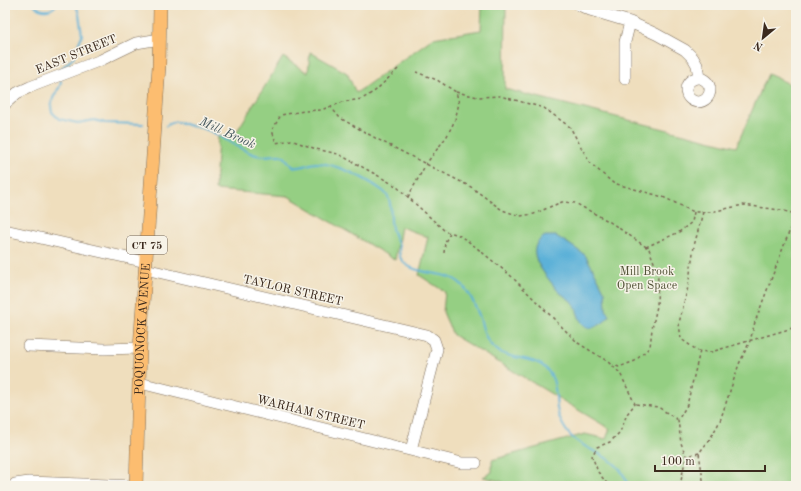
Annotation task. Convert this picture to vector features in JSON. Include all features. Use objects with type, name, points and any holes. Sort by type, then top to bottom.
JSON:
[{"type":"main road","name":"POQUONOCK AVENUE","points":[[136,486],[140,348],[160,39],[160,5]]},
{"type":"street","points":[[579,5],[590,10],[630,22],[685,50],[693,58],[697,65],[698,78]]},
{"type":"street","points":[[625,79],[625,42],[630,22]]},
{"type":"street","name":"EAST STREET","points":[[5,104],[17,93],[30,87],[101,60],[136,43],[160,39]]},
{"type":"street","name":"TAYLOR STREET","points":[[5,230],[427,335],[434,340],[437,349],[411,450]]},
{"type":"street","points":[[28,346],[104,349],[140,348]]},
{"type":"street","name":"WARHAM STREET","points":[[140,383],[462,463],[476,463]]},
{"type":"street","points":[[15,484],[29,482],[136,486]]},
{"type":"path","points":[[398,69],[375,91],[362,99],[343,102],[321,110],[281,115],[272,130],[276,143],[291,140],[338,154],[396,186],[446,232],[457,234],[477,248],[511,276],[578,343],[611,365],[620,373],[635,404]]},
{"type":"path","points":[[416,72],[437,80],[456,92],[478,97],[500,96],[544,108],[570,127],[590,163],[613,182],[663,198],[694,212],[711,212],[743,205],[780,210],[796,214]]},
{"type":"path","points":[[408,197],[426,164],[447,136],[455,120],[459,103],[456,92]]},
{"type":"path","points":[[330,106],[340,118],[426,164],[449,174],[471,187],[502,210],[520,216],[534,214],[562,202],[575,203],[610,222],[649,249],[658,273],[657,306],[650,346],[635,361],[619,367],[611,365]]},
{"type":"path","points":[[646,247],[678,232],[692,222],[694,212]]},
{"type":"path","points":[[704,212],[694,246],[688,287],[679,324],[681,339],[698,351],[711,352],[796,327]]},
{"type":"path","points":[[686,456],[699,453],[710,439],[720,421],[739,364],[750,341],[755,322],[794,220]]},
{"type":"path","points":[[444,253],[445,242],[450,233]]},
{"type":"path","points":[[680,486],[686,456],[681,443],[678,420],[687,405],[700,351]]},
{"type":"path","points":[[635,404],[658,407],[678,420]]},
{"type":"path","points":[[609,486],[598,472],[592,456],[597,447],[610,442],[620,432],[627,414],[635,404]]},
{"type":"path","points":[[699,453],[704,486]]},
{"type":"green space","name":"Mill Brook Open Space","points":[[482,5],[506,5],[505,89],[736,147],[768,74],[796,87],[796,486],[503,486],[503,482],[483,477],[492,472],[492,460],[585,434],[606,439],[610,429],[453,335],[443,312],[445,292],[419,275],[428,237],[401,227],[395,260],[288,196],[215,190],[218,136],[234,136],[283,57],[308,73],[310,52],[347,73],[356,93],[433,38],[481,30]]},
{"type":"water","points":[[545,236],[556,236],[585,255],[605,292],[606,309],[609,316],[603,323],[592,328],[584,325],[581,322],[572,302],[558,291],[538,264],[535,252],[536,246]]},
{"type":"waterway","name":"Mill Brook","points":[[34,5],[39,9],[45,10],[54,8],[56,5]]},
{"type":"waterway","name":"Mill Brook","points":[[60,70],[73,58],[82,35],[76,5]]},
{"type":"waterway","name":"Mill Brook","points":[[61,81],[60,86],[53,98],[51,107],[52,112],[59,119],[78,123],[94,120],[105,123],[143,124]]},
{"type":"waterway","name":"Mill Brook","points":[[166,126],[173,122],[178,122],[205,129],[253,154],[261,156],[279,155],[285,157],[294,167],[316,163],[333,166],[360,177],[383,191],[389,198],[391,223],[399,246],[399,254],[401,259],[406,265],[421,271],[455,279],[467,291],[480,318],[486,338],[494,348],[499,352],[538,363],[548,370],[553,380],[558,414],[566,430],[581,444],[617,466],[624,475],[628,486]]}]
